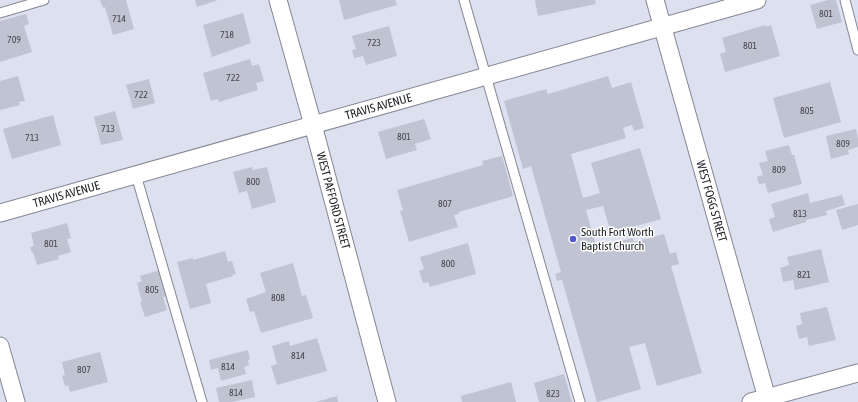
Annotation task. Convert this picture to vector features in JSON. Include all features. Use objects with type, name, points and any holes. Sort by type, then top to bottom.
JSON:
[{"type":"street","name":"WEST PAFFORD STREET","points":[[278,0],[387,402]]},
{"type":"street","name":"WEST FOGG STREET","points":[[655,0],[762,401]]},
{"type":"street","name":"TRAVIS AVENUE","points":[[0,213],[757,0]]},
{"type":"street","points":[[0,346],[16,402]]},
{"type":"street","points":[[762,401],[858,373]]},
{"type":"lane","points":[[0,12],[44,0]]},
{"type":"lane","points":[[464,0],[580,402]]},
{"type":"lane","points":[[845,0],[858,50]]},
{"type":"lane","points":[[136,175],[202,402]]},
{"type":"building","points":[[100,0],[126,0],[134,29],[113,35],[105,7],[103,8]]},
{"type":"building","points":[[195,0],[218,0],[197,7]]},
{"type":"building","points":[[339,0],[395,0],[397,5],[344,20]]},
{"type":"building","points":[[535,0],[595,0],[596,4],[538,16]]},
{"type":"building","points":[[828,0],[836,0],[842,22],[817,29],[810,5]]},
{"type":"building","points":[[243,13],[251,43],[212,57],[203,25]]},
{"type":"building","points":[[26,14],[29,24],[24,26],[32,52],[0,62],[0,21]]},
{"type":"building","points":[[765,25],[766,27],[771,25],[780,56],[725,72],[720,54],[726,52],[722,38]]},
{"type":"building","points":[[389,26],[397,56],[366,65],[363,56],[354,58],[352,50],[356,49],[352,36]]},
{"type":"building","points":[[250,59],[252,66],[259,64],[264,81],[256,83],[258,90],[219,102],[218,99],[211,101],[203,73]]},
{"type":"building","points":[[18,76],[25,101],[19,102],[20,105],[0,110],[0,81]]},
{"type":"building","name":"South Fort Worth Baptist Church","points":[[608,76],[612,88],[631,82],[644,128],[634,131],[632,125],[623,128],[626,138],[571,154],[583,198],[600,193],[591,163],[640,148],[661,219],[611,233],[603,206],[586,210],[598,252],[622,245],[621,241],[633,238],[634,242],[664,234],[670,254],[676,252],[679,264],[671,266],[702,373],[657,386],[645,343],[629,347],[641,389],[597,402],[562,280],[557,281],[555,274],[561,272],[531,166],[523,169],[504,101],[546,89],[548,94]]},
{"type":"building","points":[[149,79],[155,103],[133,109],[126,85]]},
{"type":"building","points":[[830,82],[841,122],[784,138],[773,98]]},
{"type":"building","points":[[115,111],[123,140],[101,145],[94,117]]},
{"type":"building","points":[[53,115],[61,145],[12,159],[3,129]]},
{"type":"building","points":[[424,119],[431,139],[415,144],[417,150],[386,159],[378,132]]},
{"type":"building","points":[[856,129],[858,147],[848,150],[849,154],[831,159],[826,136]]},
{"type":"building","points":[[789,145],[792,155],[794,155],[802,184],[768,193],[765,183],[759,184],[757,177],[763,175],[759,163],[768,161],[765,151]]},
{"type":"building","points":[[502,156],[513,196],[459,212],[459,214],[454,215],[458,227],[409,242],[400,211],[403,210],[397,190],[483,165],[482,161]]},
{"type":"building","points":[[252,167],[253,170],[267,167],[276,202],[252,209],[247,191],[239,193],[233,172]]},
{"type":"building","points":[[808,193],[810,203],[842,195],[845,205],[826,211],[827,215],[806,220],[806,222],[773,232],[769,219],[775,217],[771,204]]},
{"type":"building","points":[[858,204],[858,225],[842,230],[836,210]]},
{"type":"building","points":[[67,223],[71,238],[67,239],[71,252],[58,256],[59,259],[37,265],[30,247],[34,246],[31,233]]},
{"type":"building","points":[[468,243],[476,274],[430,287],[428,282],[423,283],[419,271],[424,269],[420,257]]},
{"type":"building","points":[[821,249],[829,282],[795,290],[793,280],[783,282],[780,268],[789,265],[787,257]]},
{"type":"building","points":[[225,251],[228,262],[232,261],[236,274],[206,284],[211,303],[190,309],[177,262],[193,258],[193,260]]},
{"type":"building","points":[[293,263],[302,296],[306,295],[313,318],[261,333],[254,311],[250,312],[246,299],[266,292],[260,273]]},
{"type":"building","points":[[160,270],[168,296],[163,297],[167,310],[145,317],[140,302],[142,302],[137,283],[142,281],[140,276]]},
{"type":"building","points":[[827,307],[836,340],[809,346],[807,337],[799,339],[796,326],[802,324],[800,313]]},
{"type":"building","points":[[317,338],[327,371],[277,385],[271,366],[277,364],[272,346],[289,341],[290,346]]},
{"type":"building","points":[[248,350],[250,359],[248,360],[249,365],[244,367],[246,374],[221,381],[218,368],[211,370],[209,360]]},
{"type":"building","points":[[100,352],[108,382],[70,392],[68,385],[65,386],[62,376],[65,375],[62,362]]},
{"type":"building","points":[[564,374],[572,402],[539,402],[534,383]]},
{"type":"building","points":[[252,380],[255,397],[232,402],[219,402],[216,388]]},
{"type":"building","points":[[511,382],[516,402],[462,402],[461,396]]},
{"type":"building","points":[[337,396],[338,402],[316,402]]},
{"type":"place","name":"South Fort Worth Baptist Church","points":[[573,239]]}]
